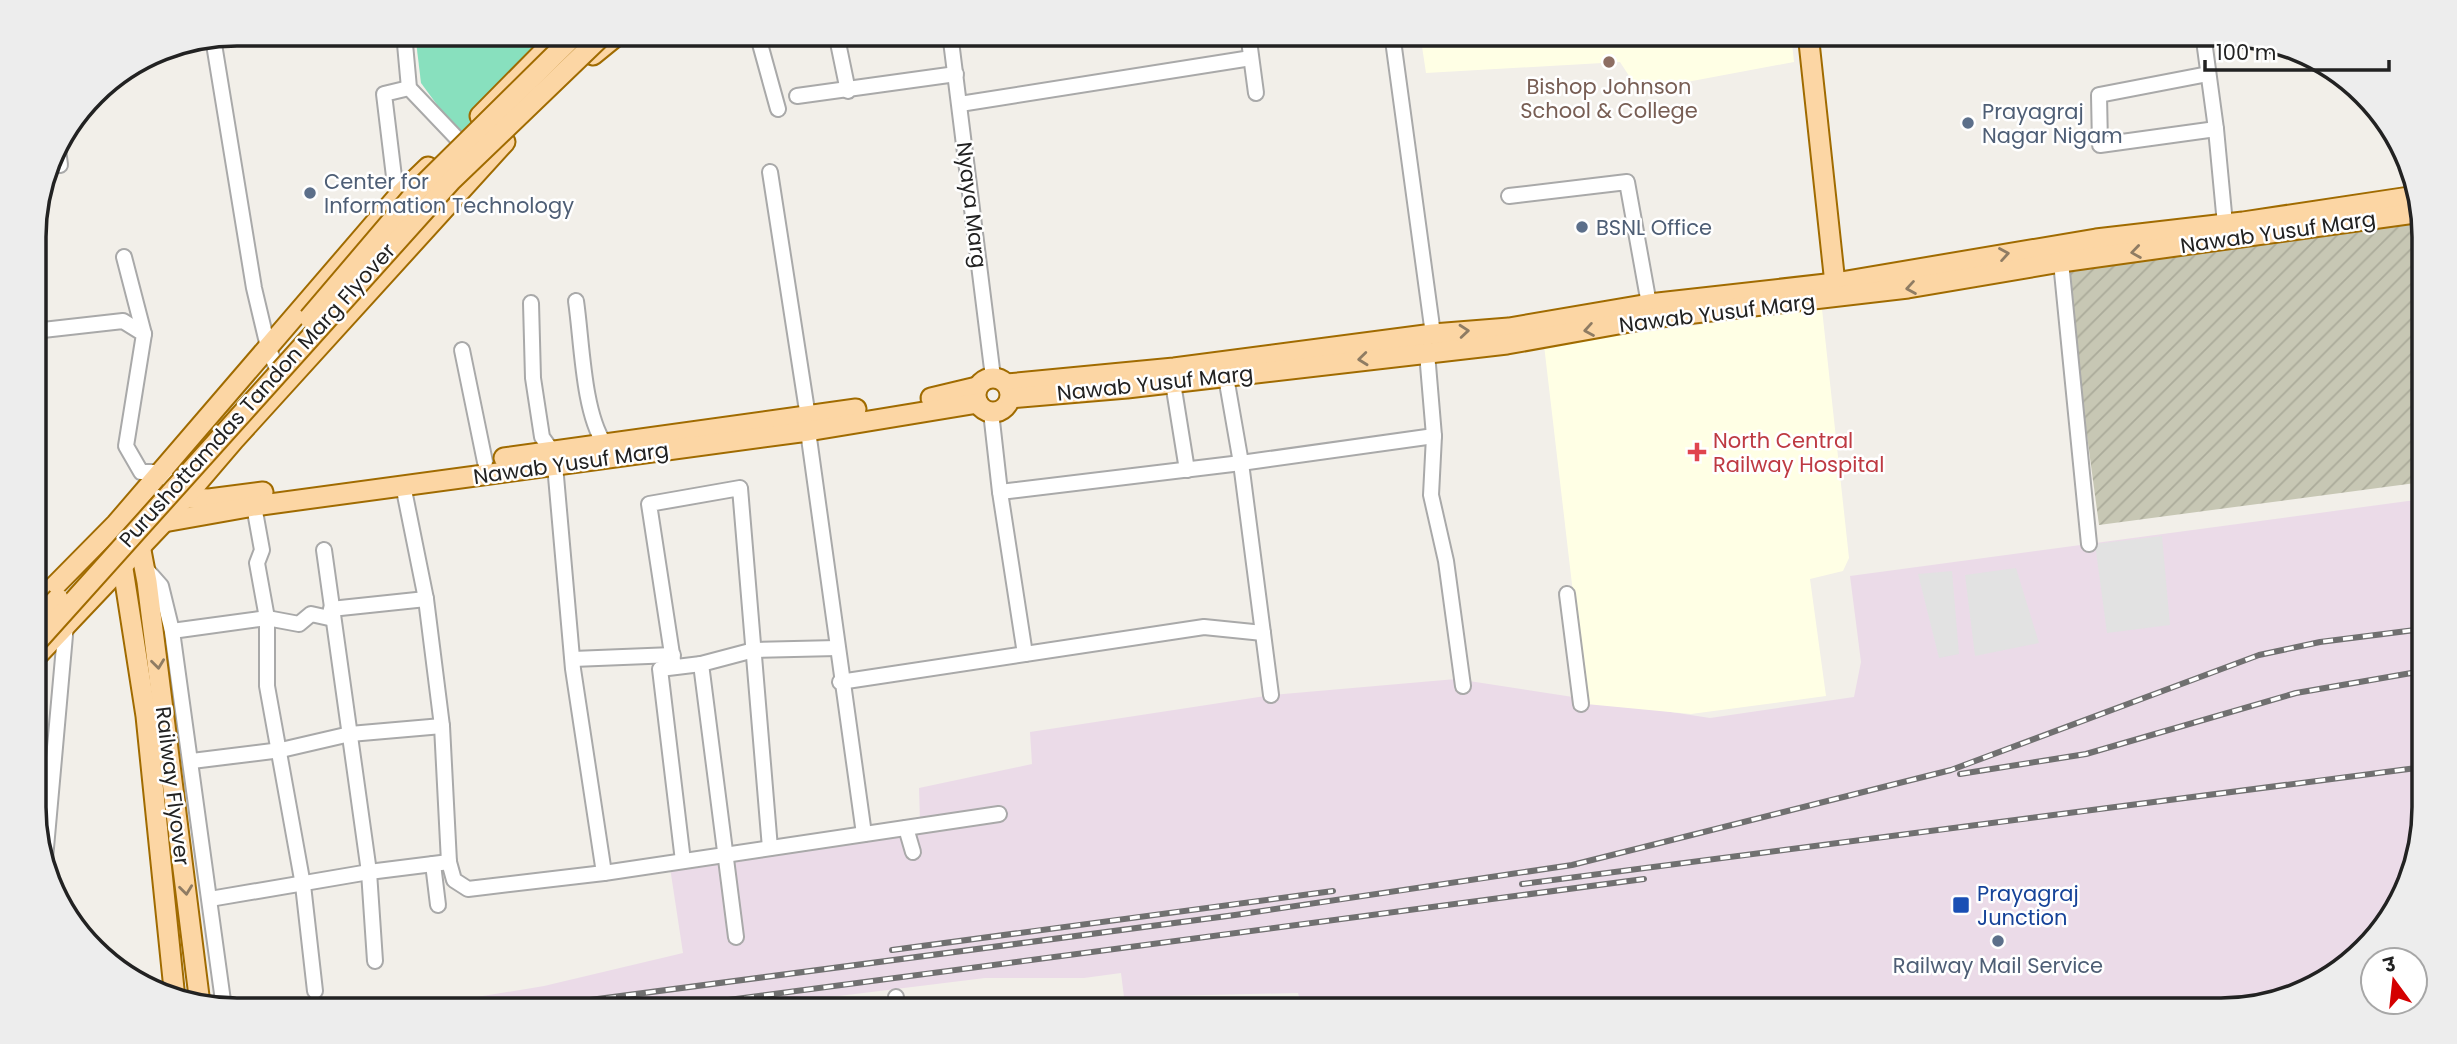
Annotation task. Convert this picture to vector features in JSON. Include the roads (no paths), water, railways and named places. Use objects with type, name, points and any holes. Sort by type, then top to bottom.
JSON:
[{"type":"main road","points":[[46,594],[131,508],[399,195],[549,46]]},
{"type":"main road","name":"Purushottamdas Tandon Marg Flyover","points":[[46,611],[181,469],[418,190],[564,46]]},
{"type":"main road","name":"Purushottamdas Tandon Marg Flyover","points":[[46,632],[451,181],[591,46]]},
{"type":"main road","points":[[46,645],[164,522],[483,163],[604,46]]},
{"type":"main road","points":[[1809,46],[1836,290]]},
{"type":"main road","name":"Nawab Yusuf Marg","points":[[993,394],[1173,383],[1226,377],[1649,304],[1836,290],[2084,241],[2407,197]]},
{"type":"main road","name":"Nawab Yusuf Marg","points":[[164,522],[403,485],[554,458],[808,424],[1174,368],[1430,343],[1507,344],[1652,318],[1836,290],[2410,214]]},
{"type":"main road","name":"Nawab Yusuf Marg","points":[[184,498],[209,499],[485,462],[554,458],[604,443],[808,424]]},
{"type":"main road","name":"Railway Flyover","points":[[131,508],[145,568],[199,995]]},
{"type":"main road","name":"Railway Flyover","points":[[116,524],[146,716],[174,988]]},
{"type":"street","points":[[405,46],[409,88],[456,140],[483,163]]},
{"type":"street","points":[[761,46],[778,109]]},
{"type":"street","points":[[839,46],[848,91]]},
{"type":"street","name":"Nyaya Marg","points":[[952,46],[993,394],[1000,492],[1025,653]]},
{"type":"street","points":[[1250,46],[1256,93]]},
{"type":"street","points":[[1394,46],[1430,343],[1434,436],[1431,495],[1446,561],[1463,686]]},
{"type":"street","points":[[2205,46],[2225,224]]},
{"type":"street","points":[[215,47],[254,288],[268,347],[284,387]]},
{"type":"street","points":[[960,104],[1251,58]]},
{"type":"street","points":[[797,96],[956,74]]},
{"type":"street","points":[[2208,74],[2099,95],[2100,145],[2216,130]]},
{"type":"street","points":[[409,88],[384,93],[399,195],[419,234]]},
{"type":"street","points":[[770,172],[808,424],[840,682],[863,834]]},
{"type":"street","points":[[1509,196],[1627,181],[1649,304]]},
{"type":"street","points":[[124,257],[144,334],[125,446],[141,472],[161,472],[184,498]]},
{"type":"street","points":[[2061,262],[2090,544]]},
{"type":"street","points":[[576,301],[587,395],[595,429],[604,443]]},
{"type":"street","points":[[531,303],[533,377],[542,437],[554,458],[573,659],[604,873]]},
{"type":"street","points":[[46,330],[123,321],[144,334]]},
{"type":"street","points":[[462,350],[485,462]]},
{"type":"street","points":[[1226,377],[1241,463],[1271,695]]},
{"type":"street","points":[[1173,383],[1187,470]]},
{"type":"street","points":[[1000,492],[1187,470],[1434,436]]},
{"type":"street","points":[[403,485],[426,599],[442,726],[449,862],[454,880],[468,889],[604,873],[999,814]]},
{"type":"street","points":[[673,661],[649,504],[740,488],[771,848]]},
{"type":"street","points":[[254,506],[262,550],[257,562],[267,618],[267,686],[281,750],[303,885],[315,992]]},
{"type":"street","points":[[324,550],[369,872],[374,961]]},
{"type":"street","points":[[145,568],[161,586],[172,631],[223,997]]},
{"type":"street","points":[[1567,594],[1581,704]]},
{"type":"street","points":[[331,609],[426,599]]},
{"type":"street","points":[[172,631],[267,618],[299,624],[311,614],[329,618],[331,609]]},
{"type":"street","points":[[47,834],[66,624]]},
{"type":"street","points":[[840,682],[1204,627],[1263,633]]},
{"type":"street","points":[[573,659],[701,664],[754,650],[836,648]]},
{"type":"street","points":[[673,661],[660,669],[682,861]]},
{"type":"street","points":[[701,664],[736,937]]},
{"type":"street","points":[[192,761],[281,750],[350,734],[442,726]]},
{"type":"street","points":[[906,828],[913,852]]},
{"type":"street","points":[[210,900],[369,872],[449,862]]},
{"type":"street","points":[[433,864],[438,905]]},
{"type":"railway","points":[[606,998],[1235,915],[1572,865],[1951,770],[2259,655],[2320,642],[2412,630]]},
{"type":"railway","points":[[1960,774],[2086,754],[2296,693],[2412,673]]},
{"type":"railway","points":[[1522,884],[2412,769]]},
{"type":"railway","points":[[743,998],[1644,879]]},
{"type":"railway","points":[[892,950],[1333,891]]},
{"type":"place","name":"Bishop Johnson School & College","points":[[1609,62]]},
{"type":"place","name":"Prayagraj Nagar Nigam","points":[[1968,123]]},
{"type":"place","name":"Center for Information Technology","points":[[310,193]]},
{"type":"place","name":"BSNL Office","points":[[1582,227]]},
{"type":"place","name":"North Central Railway Hospital","points":[[1697,452]]},
{"type":"place","name":"Prayagraj Junction","points":[[1961,905]]},
{"type":"place","name":"Railway Mail Service","points":[[1998,941]]}]
